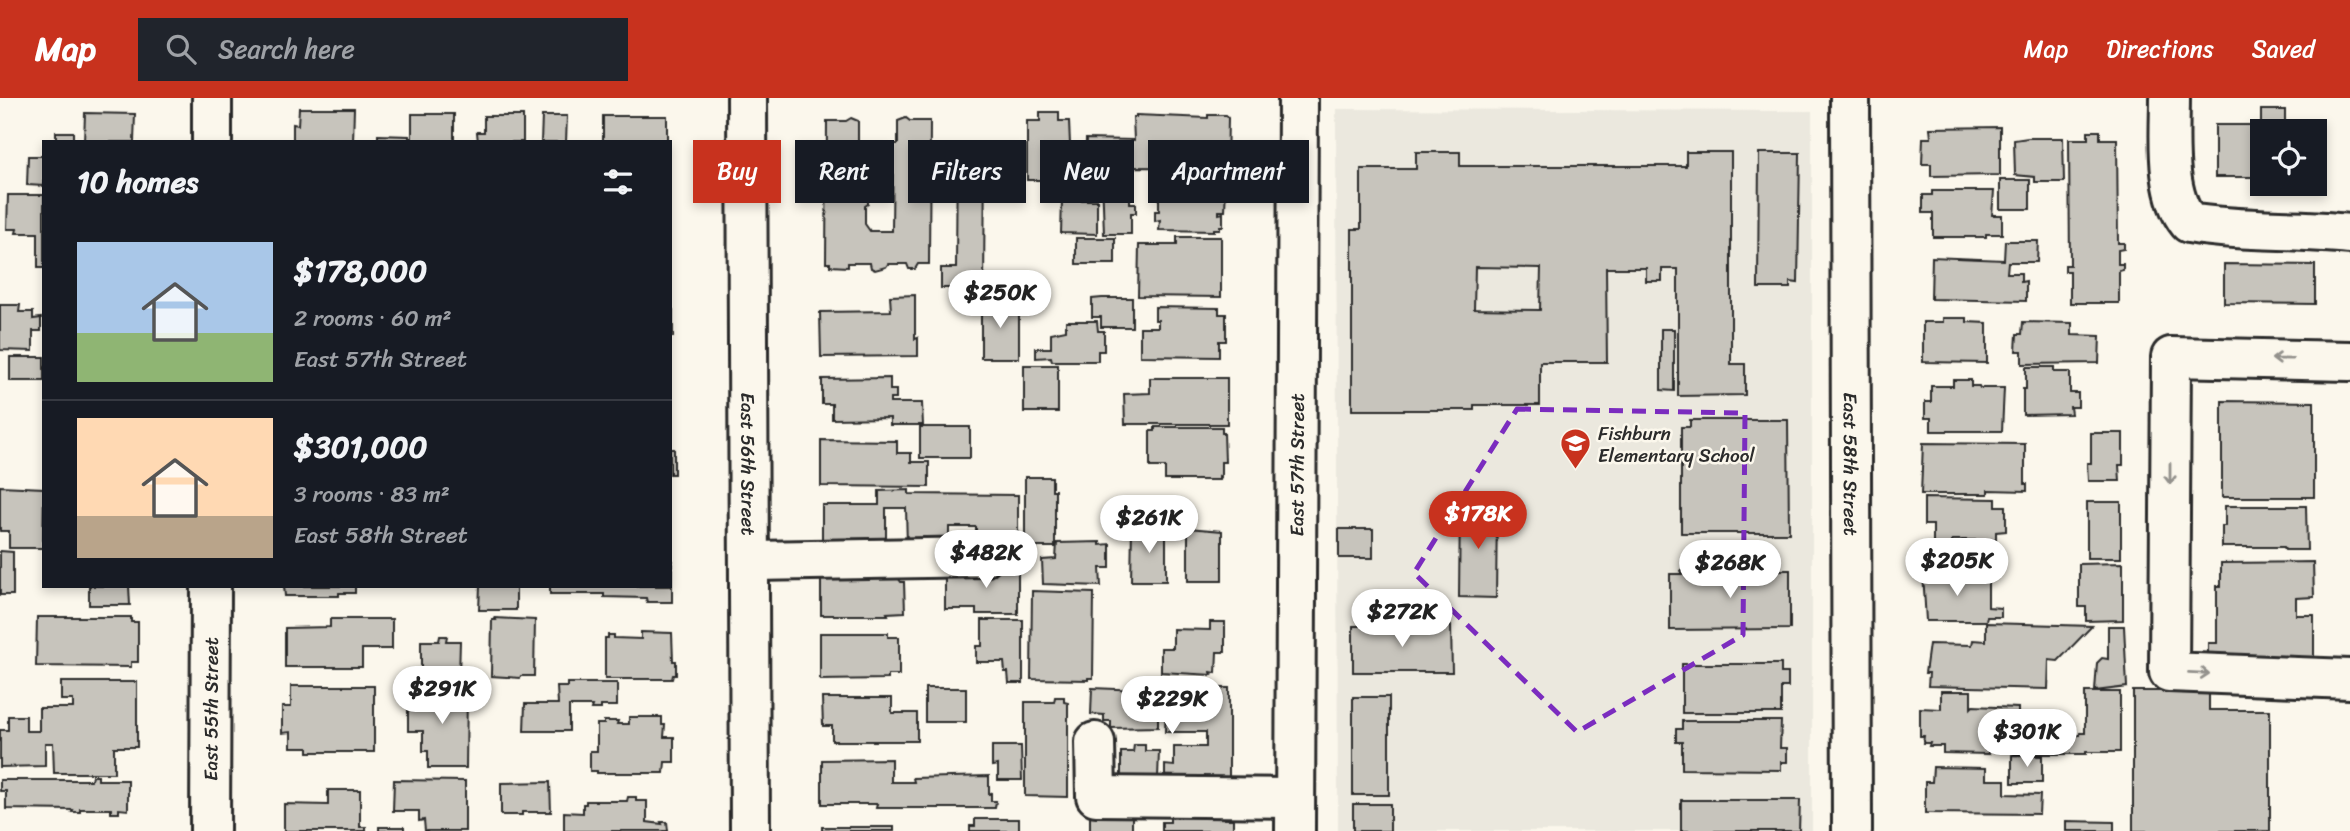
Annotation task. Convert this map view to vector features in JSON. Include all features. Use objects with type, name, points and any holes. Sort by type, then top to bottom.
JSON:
[{"type":"street","points":[[212,98],[212,140]]},
{"type":"street","name":"East 56th Street","points":[[747,98],[750,831]]},
{"type":"street","name":"East 57th Street","points":[[1295,815],[1298,98]]},
{"type":"street","name":"East 58th Street","points":[[1850,98],[1852,831]]},
{"type":"street","points":[[2171,98],[2170,147],[2174,193],[2180,212],[2189,223],[2220,229],[2316,230],[2350,234]]},
{"type":"street","points":[[2350,361],[2171,357],[2169,672],[2350,679]]},
{"type":"street","points":[[749,561],[983,557]]},
{"type":"street","name":"East 55th Street","points":[[210,831],[211,588]]},
{"type":"street","points":[[1095,742],[1096,796],[1295,815]]},
{"type":"highlighted area","points":[[1517,409],[1745,413],[1743,635],[1577,732],[1414,573]]},
{"type":"shaded area","name":"Fishburn Elementary School","points":[[1336,109],[1812,111],[1812,831],[1338,831]]},
{"type":"building","points":[[299,108],[354,108],[353,140],[293,140],[293,124],[298,125]]},
{"type":"building","points":[[2261,110],[2285,110],[2285,119],[2261,119]]},
{"type":"building","points":[[1040,112],[1059,112],[1059,121],[1069,121],[1070,140],[1040,140],[1040,180],[1027,180],[1027,121],[1040,121]]},
{"type":"building","points":[[85,113],[135,114],[134,140],[84,140]]},
{"type":"building","points":[[412,114],[454,114],[454,140],[412,140]]},
{"type":"building","points":[[1208,115],[1226,115],[1228,140],[1148,140],[1148,167],[1134,167],[1133,117],[1208,118]]},
{"type":"building","points":[[484,116],[523,116],[523,140],[478,140],[477,132],[484,132]]},
{"type":"building","points":[[542,116],[567,116],[566,140],[541,140]]},
{"type":"building","points":[[603,116],[667,116],[667,140],[603,140]]},
{"type":"building","points":[[851,118],[858,121],[858,140],[827,140],[827,121],[846,121]]},
{"type":"building","points":[[906,118],[910,121],[930,121],[930,140],[908,140],[908,203],[929,203],[929,264],[918,264],[915,269],[909,269],[907,264],[888,264],[875,270],[870,263],[848,263],[848,267],[830,266],[830,263],[826,263],[826,203],[868,203],[865,206],[865,224],[870,231],[892,231],[894,144],[898,144],[898,121]]},
{"type":"building","points":[[2215,125],[2250,125],[2250,177],[2215,177]]},
{"type":"building","points":[[2000,127],[2000,175],[1931,176],[1931,164],[1922,164],[1923,138],[1931,138],[1930,128]]},
{"type":"building","points":[[2088,131],[2100,131],[2100,139],[2117,139],[2118,243],[2124,243],[2124,249],[2118,250],[2118,264],[2123,264],[2123,270],[2119,271],[2119,303],[2070,303],[2070,271],[2065,271],[2065,265],[2070,265],[2069,139],[2088,139]]},
{"type":"building","points":[[56,132],[73,132],[73,140],[56,140]]},
{"type":"building","points":[[378,135],[409,136],[409,140],[378,140]]},
{"type":"building","points":[[2063,138],[2064,182],[2035,182],[2035,177],[2015,175],[2014,140]]},
{"type":"building","points":[[1416,152],[1460,152],[1460,166],[1686,166],[1686,152],[1731,152],[1731,364],[1745,364],[1745,395],[1678,396],[1678,269],[1662,269],[1662,281],[1646,281],[1646,268],[1606,268],[1607,362],[1540,362],[1540,405],[1474,405],[1474,410],[1352,410],[1352,229],[1361,229],[1361,169],[1416,169]],"holes":[[[1475,267],[1541,268],[1540,310],[1474,309]]]},
{"type":"building","points":[[1759,153],[1800,153],[1798,283],[1790,282],[1790,288],[1758,288]]},
{"type":"building","points":[[28,156],[42,156],[42,186],[27,185]]},
{"type":"building","points":[[2000,180],[2030,180],[2030,209],[2000,209]]},
{"type":"building","points":[[1932,191],[1994,191],[1992,215],[2002,215],[2002,234],[1986,234],[1986,237],[1933,237],[1933,213],[1923,213],[1923,195],[1932,195]]},
{"type":"building","points":[[8,195],[42,195],[42,268],[38,268],[38,233],[16,233],[17,229],[7,229]]},
{"type":"building","points":[[957,203],[985,203],[984,292],[941,288],[941,268],[956,268]]},
{"type":"building","points":[[1062,203],[1097,203],[1097,234],[1061,233]]},
{"type":"building","points":[[1103,203],[1136,204],[1136,213],[1131,213],[1131,234],[1104,234]]},
{"type":"building","points":[[1159,203],[1225,203],[1225,211],[1219,211],[1219,214],[1223,213],[1223,226],[1214,231],[1159,230],[1160,220],[1155,221],[1155,211],[1159,211]]},
{"type":"building","points":[[1177,237],[1221,237],[1221,297],[1138,296],[1139,245],[1177,245]]},
{"type":"building","points":[[1076,238],[1115,238],[1115,264],[1076,264]]},
{"type":"building","points":[[2005,241],[2038,241],[2037,262],[2008,262],[2007,273],[2021,273],[2021,282],[2026,281],[2026,301],[1931,299],[1932,257],[2004,260]]},
{"type":"building","points":[[2224,264],[2315,265],[2315,304],[2224,303]]},
{"type":"building","points":[[915,295],[915,339],[918,338],[918,356],[821,357],[820,312],[891,311],[890,296]]},
{"type":"building","points":[[1132,298],[1132,327],[1101,327],[1101,317],[1092,317],[1092,299]]},
{"type":"building","points":[[981,301],[1019,301],[1019,358],[981,358]]},
{"type":"building","points":[[0,305],[20,305],[19,312],[33,312],[33,319],[41,318],[41,331],[33,331],[33,351],[0,350]]},
{"type":"building","points":[[1155,307],[1219,308],[1219,314],[1226,314],[1226,341],[1219,341],[1219,357],[1140,356],[1140,327],[1158,327]]},
{"type":"building","points":[[1943,318],[1967,318],[1967,322],[1987,323],[1987,363],[1923,362],[1923,322],[1943,322]]},
{"type":"building","points":[[1066,321],[1097,321],[1098,331],[1104,331],[1104,351],[1098,351],[1098,361],[1052,361],[1051,357],[1036,358],[1036,348],[1051,348],[1051,333],[1066,330]]},
{"type":"building","points":[[2023,322],[2072,323],[2072,335],[2100,336],[2099,363],[2022,364],[2022,351],[2016,351],[2017,334],[2022,334]]},
{"type":"building","points":[[1661,329],[1674,329],[1674,391],[1661,390]]},
{"type":"building","points":[[10,357],[42,357],[42,381],[10,381]]},
{"type":"building","points":[[1024,365],[1058,365],[1058,412],[1024,412]]},
{"type":"building","points":[[2026,367],[2054,367],[2054,372],[2070,372],[2070,393],[2078,393],[2078,407],[2070,407],[2071,414],[2023,415]]},
{"type":"building","points":[[890,378],[890,390],[896,390],[896,399],[890,399],[890,403],[922,403],[923,425],[890,425],[890,418],[832,419],[832,404],[822,404],[822,379]]},
{"type":"building","points":[[1150,378],[1227,378],[1227,424],[1125,424],[1124,394],[1150,393]]},
{"type":"building","points":[[1953,380],[1971,380],[1971,386],[1980,388],[2004,388],[2002,431],[1931,431],[1931,418],[1925,418],[1925,402],[1931,402],[1931,386],[1953,386]]},
{"type":"building","points":[[2222,401],[2314,402],[2314,497],[2222,497]]},
{"type":"building","points":[[1690,420],[1788,420],[1789,533],[1681,533],[1681,427],[1690,427]]},
{"type":"building","points":[[920,427],[970,427],[970,458],[920,458]]},
{"type":"building","points":[[1155,427],[1222,427],[1225,462],[1221,462],[1219,480],[1165,480],[1165,467],[1150,467],[1150,431],[1155,431]]},
{"type":"building","points":[[2091,433],[2123,433],[2120,481],[2088,481],[2087,463],[2091,463]]},
{"type":"building","points":[[821,440],[897,441],[897,453],[911,453],[911,462],[929,462],[929,487],[821,486]]},
{"type":"building","points":[[1923,443],[2025,444],[2027,491],[1988,490],[1988,494],[1921,494]]},
{"type":"building","points":[[672,449],[674,449],[672,474]]},
{"type":"building","points":[[1025,477],[1052,477],[1052,490],[1055,490],[1055,547],[1025,547]]},
{"type":"building","points":[[0,486],[42,488],[42,548],[9,548],[9,531],[0,531]]},
{"type":"building","points":[[909,490],[909,494],[1018,495],[1018,545],[976,546],[976,527],[949,527],[949,546],[907,546],[906,508],[886,508],[886,550],[822,550],[822,505],[879,505],[879,491]]},
{"type":"building","points":[[1924,498],[1996,499],[1996,506],[2006,506],[2006,531],[1996,532],[1996,540],[1952,540],[1952,548],[1933,548],[1933,525],[1924,525]]},
{"type":"building","points":[[2087,502],[2121,502],[2121,558],[2087,558]]},
{"type":"building","points":[[1460,504],[1497,505],[1496,598],[1459,597]]},
{"type":"building","points":[[2225,506],[2306,506],[2307,550],[2285,550],[2284,547],[2222,547]]},
{"type":"building","points":[[1132,527],[1166,530],[1166,581],[1131,581]]},
{"type":"building","points":[[1188,528],[1222,531],[1222,581],[1188,581]]},
{"type":"building","points":[[1339,529],[1373,529],[1373,558],[1339,558]]},
{"type":"building","points":[[1100,542],[1100,545],[1110,544],[1110,568],[1100,568],[1101,586],[1043,584],[1042,560],[1056,559],[1057,543]]},
{"type":"building","points":[[0,551],[13,552],[13,595],[0,595]]},
{"type":"building","points":[[975,562],[1018,562],[1018,614],[976,614],[976,609],[945,609],[945,578],[975,578]]},
{"type":"building","points":[[2313,562],[2314,597],[2296,598],[2296,615],[2314,615],[2314,663],[2208,660],[2208,643],[2217,643],[2217,586],[2221,586],[2221,563]]},
{"type":"building","points":[[2123,563],[2123,620],[2086,621],[2086,607],[2079,607],[2079,564]]},
{"type":"building","points":[[1733,566],[1746,566],[1746,570],[1790,570],[1790,629],[1670,630],[1670,574],[1682,574],[1681,570],[1734,569]]},
{"type":"building","points":[[821,569],[896,575],[904,582],[905,612],[887,613],[888,615],[821,615]]},
{"type":"building","points":[[1923,573],[1958,573],[1958,576],[1988,577],[1988,607],[2001,608],[2001,617],[1987,617],[1986,621],[1926,621]]},
{"type":"building","points":[[89,588],[129,588],[130,605],[89,605]]},
{"type":"building","points":[[284,588],[355,588],[355,593],[339,593],[339,596],[285,596]]},
{"type":"building","points":[[480,588],[516,588],[516,610],[479,610]]},
{"type":"building","points":[[550,588],[672,588],[672,602],[604,597],[604,594],[550,594]]},
{"type":"building","points":[[1032,591],[1094,593],[1093,678],[1031,679]]},
{"type":"building","points":[[37,617],[131,617],[131,622],[138,622],[138,662],[131,662],[131,667],[36,666]]},
{"type":"building","points":[[495,618],[535,620],[534,676],[491,676],[492,620],[496,620]]},
{"type":"building","points":[[330,619],[392,619],[392,649],[362,649],[362,667],[285,667],[285,628],[330,627]]},
{"type":"building","points":[[982,620],[1023,620],[1023,683],[1009,683],[1004,662],[976,662],[976,646],[982,646]]},
{"type":"building","points":[[1210,622],[1225,622],[1225,652],[1217,652],[1216,673],[1161,672],[1161,648],[1173,648],[1173,629],[1210,630]]},
{"type":"building","points":[[1360,623],[1365,626],[1409,626],[1409,623],[1414,626],[1451,626],[1452,672],[1353,672],[1353,626],[1359,626]]},
{"type":"building","points":[[1986,623],[2092,626],[2058,661],[2049,660],[2048,689],[1928,686],[1929,673],[1925,673],[1929,644],[1972,645],[1973,640],[1986,641]]},
{"type":"building","points":[[2108,626],[2124,626],[2127,687],[2095,691],[2097,663],[2102,658],[2108,659]]},
{"type":"building","points":[[641,632],[672,633],[676,675],[673,675],[672,679],[605,679],[605,638],[614,635],[614,638],[641,639]]},
{"type":"building","points":[[820,633],[888,633],[888,637],[899,637],[899,675],[888,675],[888,679],[820,680]]},
{"type":"building","points":[[440,636],[447,636],[446,641],[460,641],[459,676],[421,676],[421,641],[439,641]]},
{"type":"building","points":[[1682,664],[1781,664],[1781,673],[1788,673],[1788,687],[1781,687],[1781,713],[1682,713]]},
{"type":"building","points":[[61,682],[137,682],[137,747],[114,747],[114,773],[54,773],[53,743],[45,743],[45,766],[0,767],[0,730],[8,730],[8,716],[26,716],[26,731],[39,731],[39,708],[73,708],[73,700],[61,700]]},
{"type":"building","points":[[567,683],[617,683],[617,706],[591,709],[592,706],[569,706],[569,731],[524,731],[525,704],[558,704],[557,687],[567,687]]},
{"type":"building","points":[[291,686],[374,686],[374,752],[308,752],[308,747],[291,747],[291,732],[282,733],[282,707],[291,707]]},
{"type":"building","points":[[423,688],[467,689],[466,768],[428,768],[428,751],[423,751],[423,731],[408,731],[408,700],[423,700]]},
{"type":"building","points":[[925,688],[966,688],[966,722],[925,722]]},
{"type":"building","points":[[1092,688],[1165,691],[1165,688],[1229,688],[1229,792],[1121,788],[1121,752],[1133,752],[1134,745],[1145,745],[1145,751],[1159,751],[1158,778],[1165,778],[1165,765],[1174,766],[1174,747],[1206,747],[1206,732],[1165,732],[1166,703],[1158,703],[1158,727],[1111,728],[1111,721],[1104,721],[1104,715],[1091,714]]},
{"type":"building","points":[[1941,691],[1971,691],[1971,708],[2018,708],[2021,735],[2085,733],[2085,692],[2120,692],[2120,752],[2014,754],[2014,751],[1988,750],[1989,754],[1943,753],[1943,746],[1929,746],[1930,743],[1923,743],[1924,736],[1920,736],[1920,708],[1941,709]]},
{"type":"building","points":[[2133,691],[2209,691],[2209,710],[2270,710],[2270,831],[2133,831]]},
{"type":"building","points":[[1055,697],[1064,697],[1064,702],[1068,703],[1068,797],[1025,796],[1025,702],[1054,702]]},
{"type":"building","points":[[1353,697],[1389,697],[1389,795],[1353,795]]},
{"type":"building","points":[[822,698],[892,698],[892,713],[917,713],[917,741],[832,741],[832,726],[823,726]]},
{"type":"building","points":[[629,717],[662,717],[662,725],[665,725],[664,737],[674,737],[674,762],[665,762],[664,773],[590,771],[590,751],[597,751],[597,724],[618,721],[617,724],[629,724]]},
{"type":"building","points":[[1682,721],[1781,721],[1780,748],[1787,748],[1787,762],[1781,762],[1781,770],[1682,769],[1682,742],[1676,742],[1676,729],[1682,729]]},
{"type":"building","points":[[992,746],[1021,746],[1022,780],[998,780],[998,765],[992,766]]},
{"type":"building","points":[[2012,755],[2042,756],[2042,783],[2012,783]]},
{"type":"building","points":[[891,759],[891,782],[914,782],[913,778],[989,776],[989,794],[991,793],[991,801],[996,801],[995,808],[876,808],[877,804],[822,804],[822,760]]},
{"type":"building","points":[[1933,767],[1986,768],[1986,780],[2005,780],[2005,794],[2040,795],[2039,814],[1925,813],[1925,782],[1932,782]]},
{"type":"building","points":[[92,776],[98,776],[98,780],[128,780],[128,810],[119,809],[119,813],[111,813],[111,809],[80,809],[80,812],[72,812],[73,810],[6,809],[6,791],[0,791],[0,780],[91,780]]},
{"type":"building","points":[[394,780],[465,781],[465,831],[425,831],[424,820],[419,821],[419,811],[393,811]]},
{"type":"building","points":[[550,782],[551,812],[501,815],[501,783]]},
{"type":"building","points":[[328,790],[360,790],[360,827],[366,827],[366,831],[284,831],[284,804],[328,805]]},
{"type":"building","points":[[628,797],[636,797],[636,801],[647,801],[647,822],[667,822],[668,831],[564,831],[564,812],[583,813],[583,804],[586,804],[586,801],[627,801]]},
{"type":"building","points":[[1681,800],[1800,800],[1799,831],[1681,831]]},
{"type":"building","points":[[1090,802],[1132,802],[1132,831],[1090,831]]},
{"type":"building","points":[[1353,804],[1390,804],[1390,831],[1353,831]]},
{"type":"building","points":[[1170,809],[1225,809],[1225,819],[1233,819],[1233,831],[1162,831],[1162,822],[1170,822]]},
{"type":"building","points":[[975,819],[1019,819],[1019,831],[970,831],[970,826],[975,826]]},
{"type":"building","points":[[2066,821],[2114,822],[2114,831],[2066,831]]},
{"type":"building","points":[[379,827],[404,827],[404,831],[379,831]]},
{"type":"building","points":[[822,827],[894,827],[894,831],[822,831]]},
{"type":"place","name":"Fishburn Elementary School","points":[[1575,471]]}]
